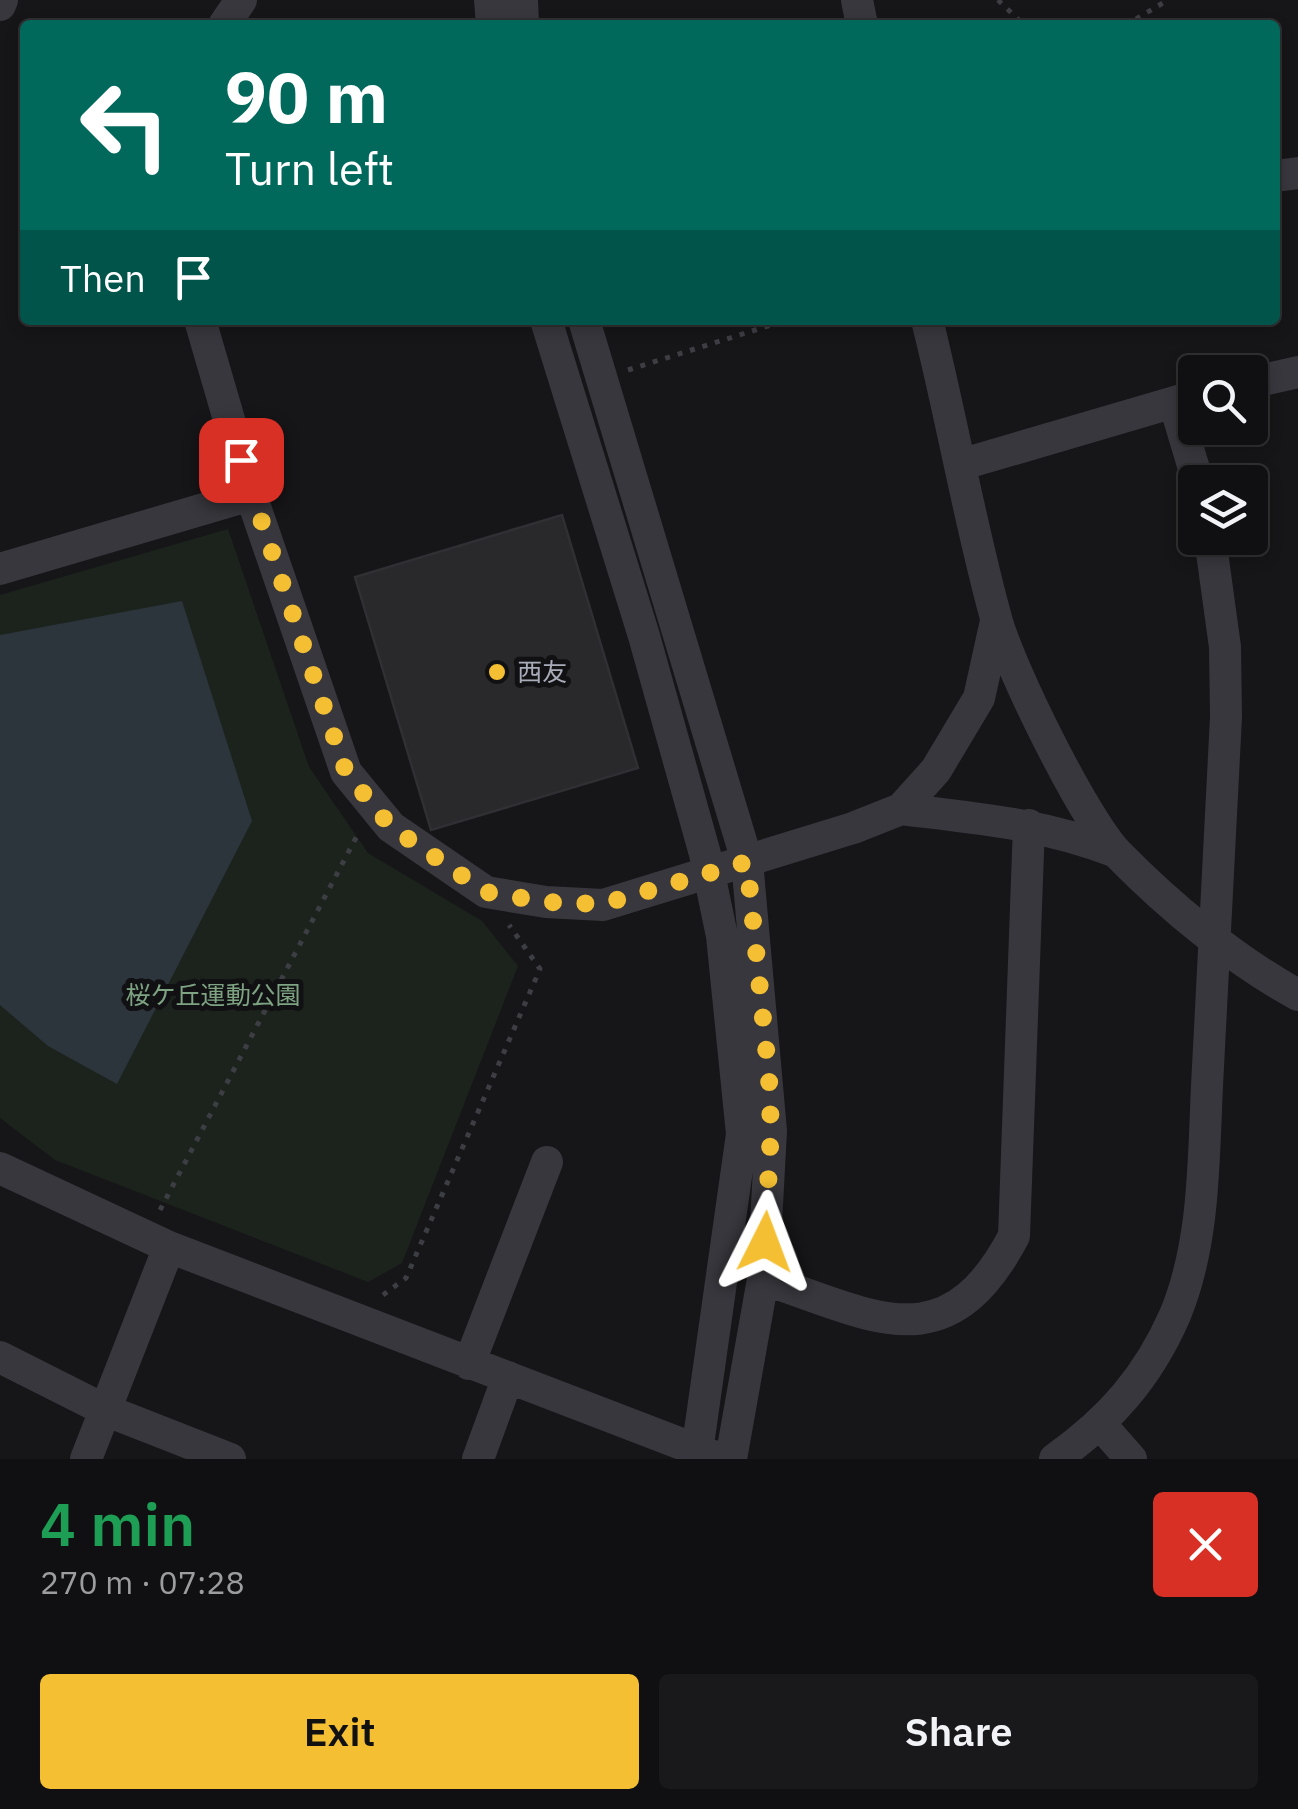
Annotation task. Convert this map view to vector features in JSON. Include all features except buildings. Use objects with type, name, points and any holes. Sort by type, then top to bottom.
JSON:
[{"type":"street","points":[[201,325],[251,494],[346,772],[372,807],[422,850],[486,892],[546,902],[603,904],[747,862],[901,809],[1029,825],[1116,852]]},
{"type":"street","points":[[0,1168],[173,1232],[469,1364],[706,1456],[742,1134],[722,936],[709,874],[644,636],[548,325]]},
{"type":"street","points":[[585,325],[747,862],[768,1050],[771,1131],[763,1279],[731,1459]]},
{"type":"street","points":[[929,325],[996,621],[1034,709],[1116,852],[1214,938],[1264,976],[1298,995]]},
{"type":"street","points":[[1268,379],[1298,372]]},
{"type":"street","points":[[963,464],[1178,401]]},
{"type":"street","points":[[0,569],[251,494]]},
{"type":"street","points":[[1056,1459],[1102,1426],[1156,1356],[1192,1266],[1199,1220],[1226,718],[1225,648],[1212,555]]},
{"type":"street","points":[[901,809],[936,770],[979,698],[996,621]]},
{"type":"street","points":[[763,1279],[890,1321],[926,1319],[955,1311],[997,1268],[1014,1236],[1029,825]]},
{"type":"street","points":[[469,1364],[547,1162]]},
{"type":"street","points":[[86,1459],[173,1232]]},
{"type":"street","points":[[0,1357],[105,1410],[230,1459]]},
{"type":"street","points":[[478,1459],[508,1377]]},
{"type":"street","points":[[1102,1426],[1131,1459]]},
{"type":"path","points":[[998,0],[1019,20]]},
{"type":"path","points":[[1134,20],[1168,0]]},
{"type":"path","points":[[601,378],[771,325]]},
{"type":"path","points":[[173,1232],[159,1209],[372,807]]},
{"type":"path","points":[[370,1305],[406,1278],[540,968],[486,892]]},
{"type":"green space","name":"桜ケ丘運動公園","points":[[228,529],[309,767],[368,853],[482,921],[518,966],[402,1263],[368,1282],[55,1160],[0,1118],[0,595]]},
{"type":"shaded area","points":[[182,601],[252,821],[117,1084],[48,1046],[0,1005],[0,635]]},
{"type":"place","name":"西友","points":[[497,672]]},
{"type":"route","points":[[241,460],[346,772],[391,827],[486,892],[546,902],[603,904],[747,862],[768,1050],[771,1131],[765,1242]]}]
